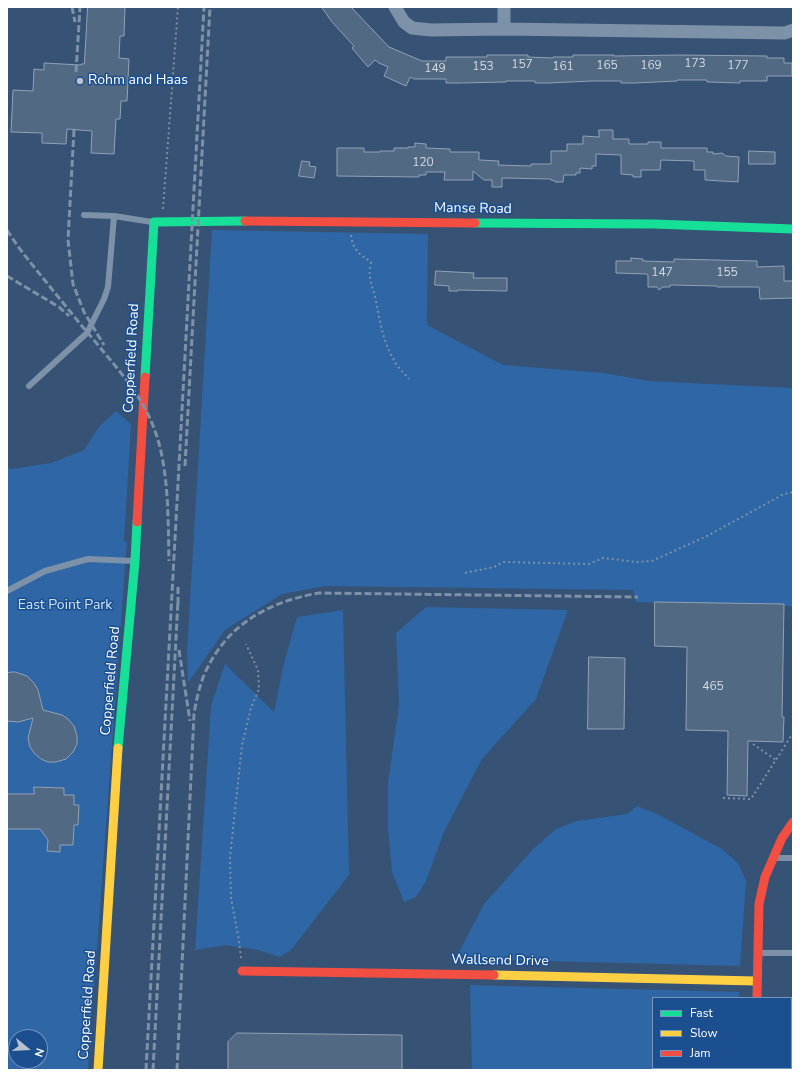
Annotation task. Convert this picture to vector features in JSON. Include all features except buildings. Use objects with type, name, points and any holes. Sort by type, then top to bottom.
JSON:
[{"type":"street","points":[[395,7],[404,22],[412,28],[430,30],[504,29],[785,33],[793,30]]},
{"type":"street","points":[[504,7],[504,29]]},
{"type":"street","name":"Manse Road","points":[[158,223],[192,221],[654,224],[793,229]]},
{"type":"street","name":"Copperfield Road","points":[[98,1070],[116,774],[135,561],[158,223]]},
{"type":"street","points":[[757,997],[756,981],[759,904],[765,877],[782,838],[793,822]]},
{"type":"street","name":"Wallsend Drive","points":[[242,971],[470,974],[756,981]]},
{"type":"lane","points":[[84,215],[114,216],[158,223]]},
{"type":"lane","points":[[29,386],[87,333],[104,299],[108,287],[114,216]]},
{"type":"lane","points":[[7,591],[44,571],[88,559],[135,561]]},
{"type":"lane","points":[[773,858],[793,858]]},
{"type":"lane","points":[[758,953],[793,953]]},
{"type":"path","points":[[158,223],[178,7]]},
{"type":"path","points":[[349,222],[352,241],[358,254],[370,262],[370,280],[376,300],[379,321],[388,346],[394,361],[410,379]]},
{"type":"path","points":[[466,574],[494,567],[503,562],[589,564],[603,558],[637,562],[652,561],[707,536],[784,494],[793,492]]},
{"type":"path","points":[[242,971],[239,941],[231,898],[230,857],[242,745],[251,708],[258,689],[258,670],[246,644]]},
{"type":"path","points":[[723,798],[751,799],[793,733]]},
{"type":"path","points":[[753,744],[776,760]]},
{"type":"green space","points":[[212,230],[428,234],[427,325],[503,365],[604,373],[649,381],[793,388],[793,606],[636,602],[633,590],[326,586],[282,594],[225,630],[188,683],[187,651]]},
{"type":"green space","name":"East Point Park","points":[[116,411],[131,424],[124,541],[127,541],[88,1070],[7,1070],[7,467],[11,469],[51,463],[84,450],[99,427]]},
{"type":"green space","points":[[426,607],[568,610],[536,699],[482,759],[444,832],[426,881],[416,897],[404,902],[392,872],[388,829],[388,782],[399,705],[396,633]]},
{"type":"green space","points":[[343,610],[349,875],[291,950],[280,957],[258,950],[226,945],[195,950],[211,706],[225,664],[274,712],[284,663],[297,617]]},
{"type":"green space","points":[[637,806],[659,815],[722,849],[738,863],[746,881],[740,966],[467,959],[459,952],[484,904],[533,849],[556,829],[577,821],[627,814]]},
{"type":"green space","points":[[470,985],[739,992],[739,997],[652,997],[652,1069],[741,1070],[472,1070]]},
{"type":"railway","points":[[72,7],[75,22]]},
{"type":"railway","points":[[76,72],[80,7]]},
{"type":"railway","points":[[146,1070],[204,7]]},
{"type":"railway","points":[[185,466],[210,7]]},
{"type":"railway","points":[[74,130],[68,240],[73,284],[84,312],[104,345]]},
{"type":"railway","points":[[7,230],[28,260],[131,386],[147,412],[153,425],[162,455],[167,500],[169,561]]},
{"type":"railway","points":[[7,276],[59,307],[69,316]]},
{"type":"railway","points":[[178,586],[178,604]]},
{"type":"railway","points":[[177,1070],[194,714],[204,675],[213,657],[236,629],[250,619],[282,603],[319,593],[638,597]]},
{"type":"railway","points":[[153,1070],[178,600]]},
{"type":"railway","points":[[179,650],[190,721]]},
{"type":"traffic: fast","points":[[145,377],[154,222],[245,221]]},
{"type":"traffic: fast","points":[[475,223],[654,224],[793,229]]},
{"type":"traffic: fast","points":[[118,748],[135,561],[137,522]]},
{"type":"traffic: slow","points":[[98,1070],[118,748]]},
{"type":"traffic: slow","points":[[494,975],[756,981]]},
{"type":"traffic: jam","points":[[245,221],[475,223]]},
{"type":"traffic: jam","points":[[137,522],[145,377]]},
{"type":"traffic: jam","points":[[757,997],[759,904],[765,877],[782,838],[793,822]]},
{"type":"traffic: jam","points":[[242,971],[494,975]]},
{"type":"place","name":"Rohm and Haas","points":[[80,81]]}]
